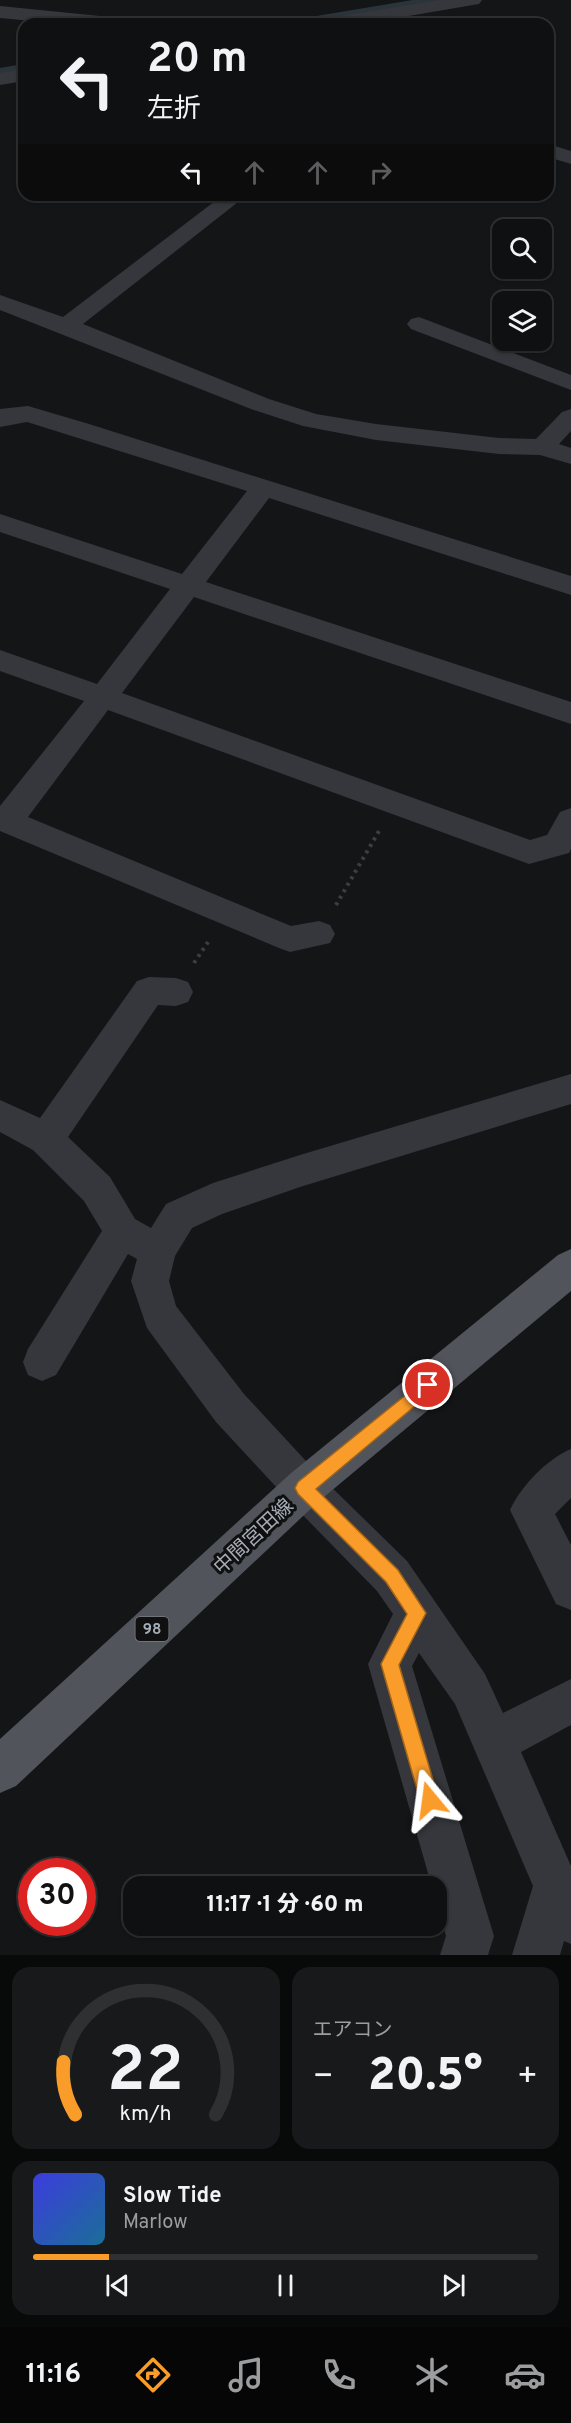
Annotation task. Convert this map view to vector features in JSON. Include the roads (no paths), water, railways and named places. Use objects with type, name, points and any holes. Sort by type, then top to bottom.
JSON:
[{"type":"main road","name":"中間宮田線","points":[[0,1770],[304,1488],[571,1267]]},
{"type":"street","points":[[364,18],[473,0]]},
{"type":"street","points":[[460,18],[482,0]]},
{"type":"street","points":[[0,12],[26,8],[85,18]]},
{"type":"street","points":[[0,79],[18,76]]},
{"type":"street","points":[[554,152],[571,158]]},
{"type":"street","points":[[66,326],[228,201]]},
{"type":"street","points":[[2,306],[66,326],[260,404],[312,421],[432,439],[499,446],[542,447],[571,456]]},
{"type":"street","points":[[419,324],[571,383]]},
{"type":"street","points":[[0,418],[28,414],[571,586]]},
{"type":"street","points":[[542,447],[571,417]]},
{"type":"street","points":[[262,489],[104,698],[4,819],[290,939],[319,934]]},
{"type":"street","points":[[0,523],[571,713]]},
{"type":"street","points":[[0,660],[529,852],[558,844],[571,820]]},
{"type":"street","points":[[46,1139],[149,991],[176,992]]},
{"type":"street","points":[[536,1955],[566,1897],[470,1689],[392,1576],[304,1488],[230,1408],[160,1315],[150,1281],[158,1251],[179,1216],[213,1200],[311,1167],[571,1089]]},
{"type":"street","points":[[0,1115],[46,1139],[97,1189],[122,1231],[158,1251]]},
{"type":"street","points":[[42,1362],[122,1231]]},
{"type":"street","points":[[571,1469],[531,1510],[571,1589]]},
{"type":"street","points":[[417,1613],[390,1664],[470,1936],[464,1955]]},
{"type":"street","points":[[493,1743],[571,1701]]},
{"type":"waterway","points":[[329,18],[437,0]]},
{"type":"waterway","points":[[0,72],[18,69]]}]
